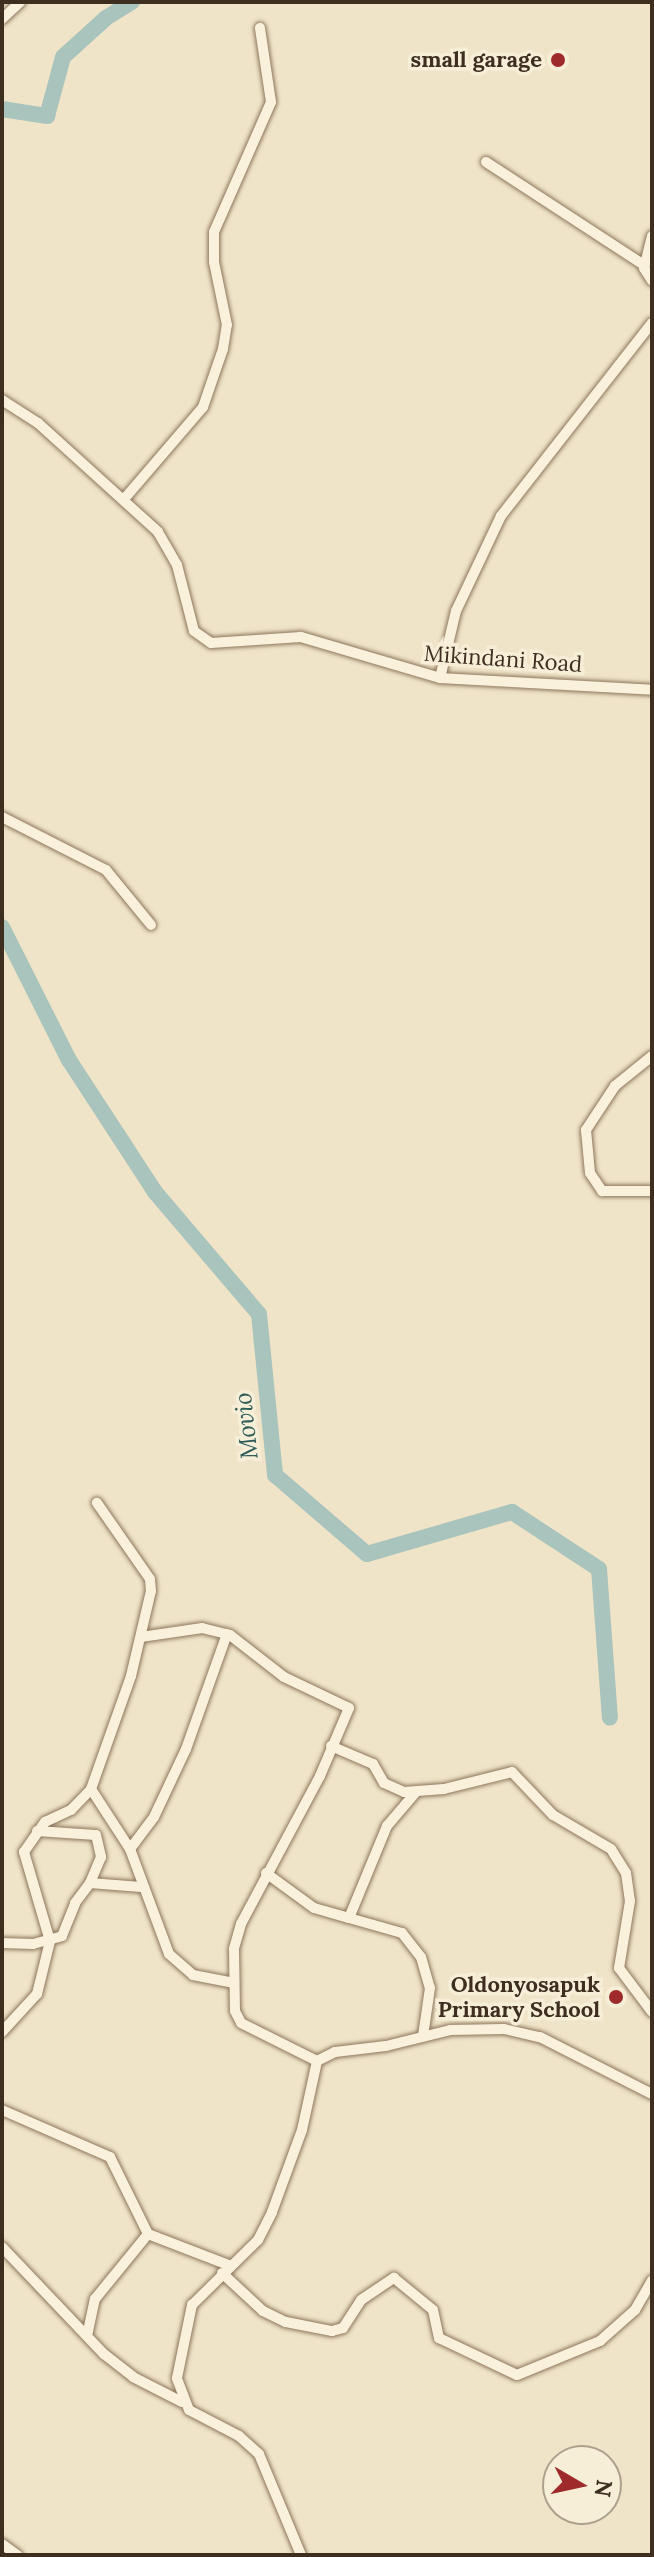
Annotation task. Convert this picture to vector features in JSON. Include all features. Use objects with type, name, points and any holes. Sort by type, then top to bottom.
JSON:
[{"type":"street","points":[[2,19],[20,2]]},
{"type":"street","points":[[125,498],[203,407],[223,349],[227,325],[214,232],[271,102],[260,28]]},
{"type":"street","points":[[486,162],[644,265],[652,281]]},
{"type":"street","points":[[644,265],[652,236]]},
{"type":"street","points":[[440,678],[456,611],[501,516],[652,323]]},
{"type":"street","name":"Mikindani Road","points":[[4,406],[125,498],[168,545],[200,638],[211,643],[301,637],[440,678],[652,690]]},
{"type":"street","points":[[2,817],[106,870],[151,925]]},
{"type":"street","points":[[652,1056],[615,1086],[586,1130],[590,1173],[602,1191],[652,1191]]},
{"type":"street","points":[[2,2032],[37,1994],[50,1941],[25,1868],[24,1852],[37,1831],[82,1802],[91,1789],[141,1637],[151,1582],[97,1503]]},
{"type":"street","points":[[141,1637],[188,1629],[227,1634],[284,1677],[347,1706],[349,1712],[237,1936],[235,2011],[241,2023],[317,2061]]},
{"type":"street","points":[[130,1849],[154,1817],[186,1749],[227,1634]]},
{"type":"street","points":[[331,1746],[373,1764],[390,1788],[416,1792],[512,1772],[553,1815],[611,1849],[626,1873],[630,1901],[619,1968],[652,2012]]},
{"type":"street","points":[[91,1789],[130,1849],[162,1944],[178,1965],[208,1981],[234,1983]]},
{"type":"street","points":[[349,1918],[387,1826],[416,1792]]},
{"type":"street","points":[[2,1943],[50,1941],[67,1931],[75,1903],[90,1883],[101,1857],[96,1835],[37,1831]]},
{"type":"street","points":[[266,1873],[314,1908],[402,1933],[421,1957],[430,1988],[423,2036]]},
{"type":"street","points":[[90,1883],[141,1887]]},
{"type":"street","points":[[186,2406],[177,2378],[186,2326],[198,2295],[258,2240],[299,2141],[317,2061],[327,2053],[471,2027],[528,2031],[652,2094]]},
{"type":"street","points":[[2,2110],[110,2157],[148,2234],[227,2269],[263,2311],[286,2322],[332,2331],[343,2328],[361,2300],[394,2278],[433,2310],[439,2338],[517,2375],[600,2341],[635,2310],[652,2281]]},
{"type":"street","points":[[87,2336],[95,2299],[148,2234]]},
{"type":"street","points":[[2,2247],[87,2336],[133,2377],[239,2436],[259,2454],[301,2555]]},
{"type":"street","points":[[2,2544],[17,2555]]},
{"type":"waterway","points":[[2,109],[47,116],[63,57],[106,18],[132,2]]},
{"type":"waterway","name":"Movio","points":[[2,927],[69,1060],[155,1192],[259,1314],[275,1475],[367,1554],[512,1512],[599,1569],[610,1718]]},
{"type":"place","name":"small garage","points":[[558,60]]},
{"type":"place","name":"Oldonyosapuk Primary School","points":[[616,1997]]}]
